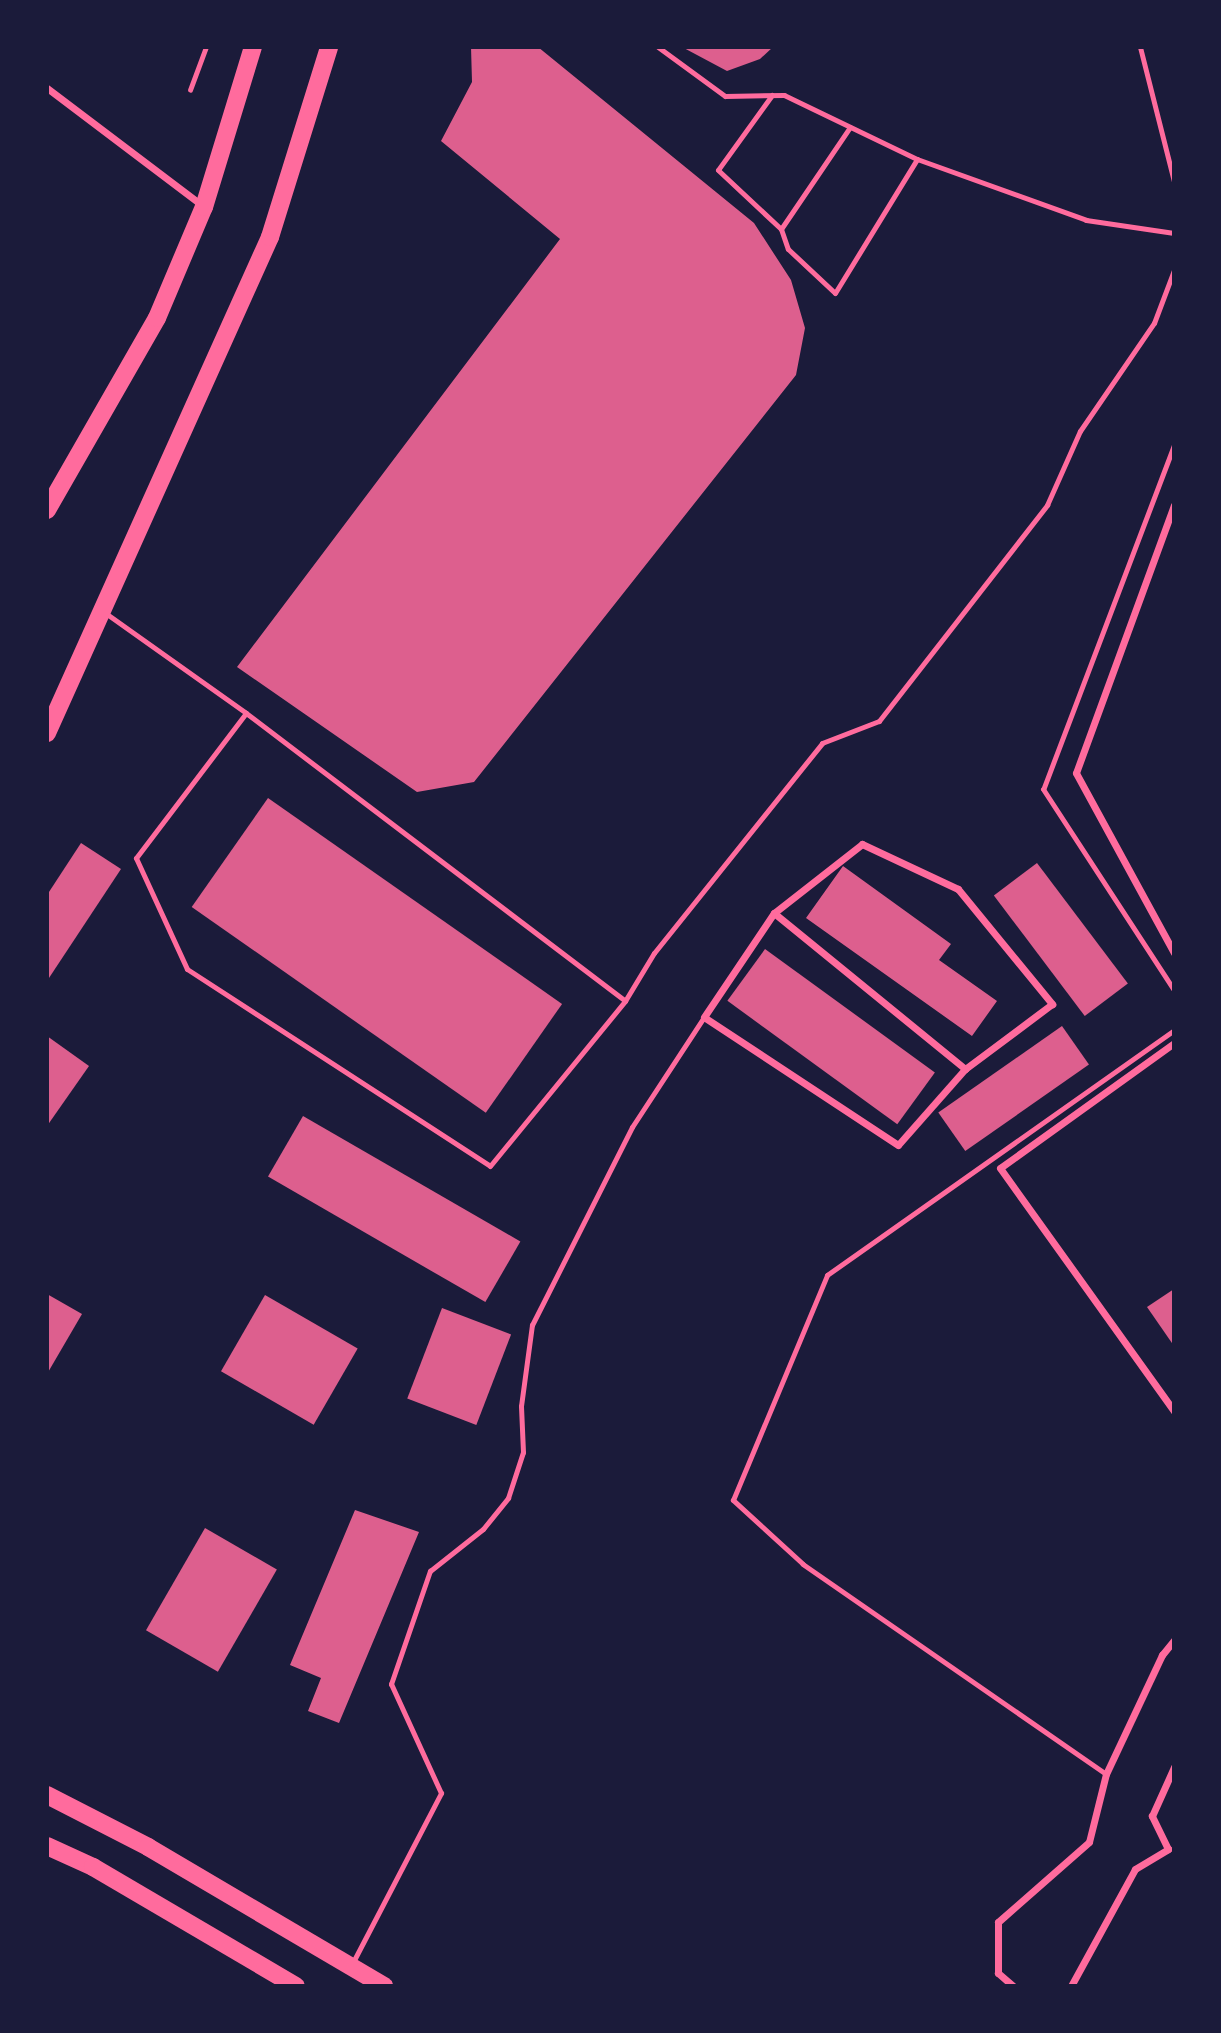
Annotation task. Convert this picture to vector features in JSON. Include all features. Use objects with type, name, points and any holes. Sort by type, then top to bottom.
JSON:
[{"type":"main road","points":[[47,510],[157,318],[204,207],[253,47]]},
{"type":"main road","points":[[47,733],[270,237],[329,47]]},
{"type":"main road","points":[[47,1795],[148,1847],[384,1986]]},
{"type":"main road","points":[[47,1846],[93,1867],[296,1986]]},
{"type":"street","points":[[47,88],[204,207]]},
{"type":"street","points":[[1174,505],[1076,773],[1174,953]]},
{"type":"street","points":[[862,844],[958,889],[1052,1004],[965,1069],[898,1145],[704,1017],[774,913],[862,844]]},
{"type":"street","points":[[774,913],[965,1069]]},
{"type":"street","points":[[1174,1043],[1000,1168],[1174,1412]]},
{"type":"street","points":[[1013,1986],[998,1973],[998,1922],[1089,1842],[1106,1774],[1162,1655],[1174,1640]]},
{"type":"street","points":[[1071,1986],[1135,1869],[1170,1850],[1152,1816],[1174,1767]]},
{"type":"lane","points":[[658,47],[725,96],[784,95],[917,159],[1086,220],[1174,233]]},
{"type":"lane","points":[[1140,47],[1174,181]]},
{"type":"lane","points":[[772,95],[718,170],[781,229],[788,249],[835,293],[917,159]]},
{"type":"lane","points":[[781,229],[850,127]]},
{"type":"lane","points":[[246,713],[136,858],[187,969],[490,1166],[625,1002],[654,953],[822,743],[879,720],[1047,505],[1080,430],[1154,323],[1174,270]]},
{"type":"lane","points":[[1174,445],[1043,789],[1174,990]]},
{"type":"lane","points":[[101,610],[246,713],[625,1002]]},
{"type":"lane","points":[[351,1966],[441,1793],[391,1684],[430,1571],[482,1529],[508,1498],[523,1452],[521,1406],[533,1325],[632,1127],[704,1017]]},
{"type":"lane","points":[[1106,1774],[803,1564],[733,1500],[827,1275],[1174,1030]]},
{"type":"path","points":[[190,90],[206,47]]},
{"type":"building","points":[[471,47],[538,47],[754,223],[791,280],[805,328],[796,375],[474,782],[417,792],[237,667],[560,239],[441,141],[472,82]]},
{"type":"building","points":[[682,47],[773,47],[760,59],[727,71]]},
{"type":"building","points":[[268,798],[562,1004],[486,1113],[192,907]]},
{"type":"building","points":[[81,843],[121,869],[47,981],[47,895]]},
{"type":"building","points":[[1037,863],[1128,984],[1085,1016],[994,895]]},
{"type":"building","points":[[843,866],[951,944],[939,960],[997,1001],[972,1036],[806,918]]},
{"type":"building","points":[[765,949],[935,1072],[897,1124],[727,1001]]},
{"type":"building","points":[[1062,1026],[1089,1065],[965,1151],[938,1113]]},
{"type":"building","points":[[47,1036],[89,1066],[47,1126]]},
{"type":"building","points":[[303,1116],[520,1242],[485,1302],[268,1177]]},
{"type":"building","points":[[1174,1289],[1174,1346],[1147,1307]]},
{"type":"building","points":[[47,1294],[82,1314],[47,1374]]},
{"type":"building","points":[[265,1295],[358,1348],[314,1425],[221,1371]]},
{"type":"building","points":[[442,1308],[511,1335],[476,1425],[407,1399]]},
{"type":"building","points":[[355,1510],[419,1532],[339,1723],[308,1711],[321,1678],[290,1665]]},
{"type":"building","points":[[205,1528],[277,1570],[218,1672],[146,1630]]}]
